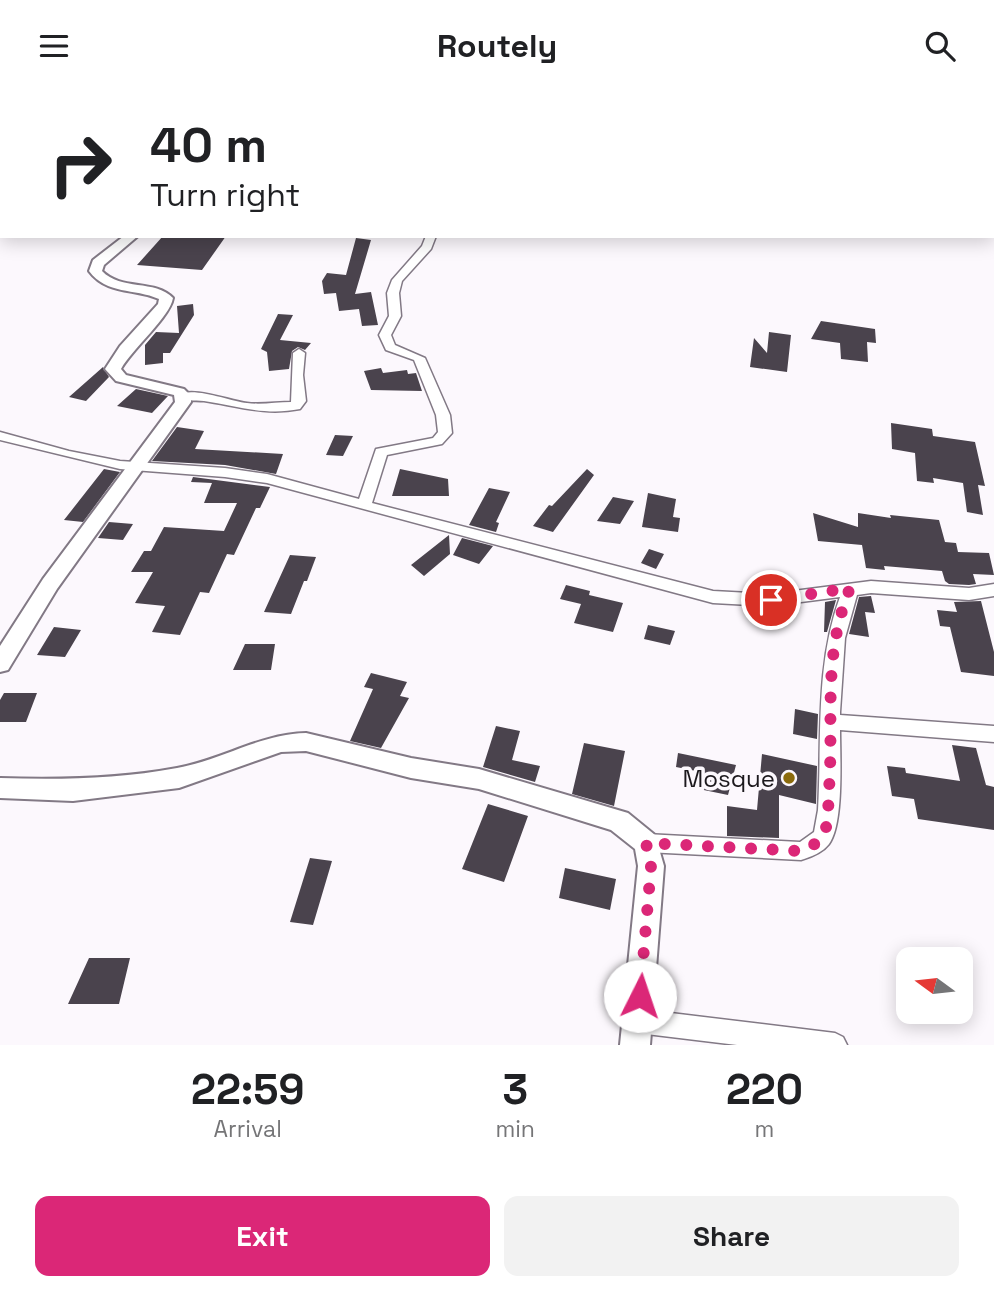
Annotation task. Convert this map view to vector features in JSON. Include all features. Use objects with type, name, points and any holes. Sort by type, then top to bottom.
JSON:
[{"type":"street","points":[[129,238],[98,263],[95,271],[114,285],[160,294],[166,298],[165,305],[125,349],[114,369],[121,378],[183,396],[203,397],[248,407],[295,406],[300,401],[297,375],[299,353]]},
{"type":"street","points":[[364,505],[381,452],[437,441],[445,433],[443,415],[419,358],[390,347],[385,335],[395,316],[393,293],[397,280],[427,247],[430,238]]},
{"type":"street","points":[[0,664],[50,584],[183,403],[183,396]]},
{"type":"street","points":[[0,436],[69,454],[135,466],[198,468],[252,475],[713,597],[771,600],[850,588],[969,594],[994,590]]},
{"type":"street","points":[[0,787],[74,791],[179,778],[281,743],[306,741],[411,768],[479,779],[619,821],[646,843],[801,851],[817,843],[825,832],[831,761],[829,686],[839,616],[850,588]]},
{"type":"street","points":[[830,722],[994,734]]},
{"type":"street","points":[[646,843],[651,866],[637,1033],[835,1045]]},
{"type":"building","points":[[161,238],[225,238],[202,270],[137,265]]},
{"type":"building","points":[[356,238],[371,240],[355,294],[371,292],[378,325],[362,326],[359,309],[339,311],[336,293],[324,294],[322,281],[327,273],[346,275]]},
{"type":"building","points":[[193,304],[194,315],[170,353],[163,353],[163,363],[145,365],[145,345],[156,332],[179,333],[177,306]]},
{"type":"building","points":[[278,314],[293,315],[280,340],[311,343],[305,350],[298,347],[292,351],[289,369],[269,371],[267,352],[261,349]]},
{"type":"building","points":[[821,321],[875,329],[876,343],[867,342],[868,362],[841,359],[840,343],[811,339]]},
{"type":"building","points":[[769,332],[791,335],[787,372],[750,367],[754,338],[767,353]]},
{"type":"building","points":[[103,367],[109,377],[86,401],[69,397]]},
{"type":"building","points":[[381,368],[383,373],[407,370],[408,374],[416,373],[422,391],[371,390],[364,371]]},
{"type":"building","points":[[136,389],[168,396],[152,413],[117,406]]},
{"type":"building","points":[[891,423],[932,429],[933,436],[975,442],[985,486],[978,485],[983,515],[967,512],[963,483],[933,478],[934,483],[917,481],[915,453],[892,449]]},
{"type":"building","points":[[177,427],[204,431],[195,449],[283,454],[276,474],[225,465],[152,461]]},
{"type":"building","points":[[335,435],[353,436],[343,456],[326,455]]},
{"type":"building","points":[[104,469],[120,472],[83,522],[64,520]]},
{"type":"building","points":[[400,469],[448,479],[449,496],[392,496]]},
{"type":"building","points":[[587,469],[594,475],[553,532],[533,526],[549,505],[552,506]]},
{"type":"building","points":[[193,477],[270,487],[260,508],[256,508],[234,555],[227,554],[209,593],[200,592],[180,635],[152,632],[165,606],[135,603],[153,572],[131,572],[144,551],[151,551],[164,527],[224,531],[237,503],[204,503],[212,483],[191,482]]},
{"type":"building","points":[[489,488],[510,492],[496,522],[499,523],[496,532],[469,525]]},
{"type":"building","points":[[648,493],[676,499],[673,517],[680,518],[678,532],[642,527]]},
{"type":"building","points":[[613,497],[634,501],[620,524],[597,521]]},
{"type":"building","points":[[813,513],[858,527],[858,513],[891,518],[890,515],[939,520],[945,542],[956,543],[958,552],[989,553],[994,575],[973,574],[976,584],[949,584],[942,571],[884,566],[885,570],[866,568],[862,545],[818,541]]},
{"type":"building","points":[[109,522],[133,524],[123,540],[98,538]]},
{"type":"building","points":[[449,535],[450,554],[424,576],[411,565]]},
{"type":"building","points":[[462,538],[493,546],[479,564],[453,555]]},
{"type":"building","points":[[649,549],[664,554],[656,569],[641,563]]},
{"type":"building","points":[[290,555],[316,557],[307,581],[304,581],[291,614],[264,612]]},
{"type":"building","points":[[566,585],[590,591],[589,595],[623,603],[613,632],[574,623],[581,604],[560,599]]},
{"type":"building","points":[[871,596],[875,613],[865,612],[869,637],[849,634],[859,597]]},
{"type":"building","points":[[836,600],[827,632],[824,632],[825,602]]},
{"type":"building","points":[[981,601],[994,652],[994,676],[961,672],[950,627],[940,626],[937,610],[957,612],[954,602]]},
{"type":"building","points":[[648,625],[675,631],[670,645],[644,639]]},
{"type":"building","points":[[54,627],[81,630],[65,657],[37,655]]},
{"type":"building","points":[[245,644],[275,644],[271,670],[233,670]]},
{"type":"building","points":[[371,673],[407,682],[400,696],[409,698],[381,748],[350,741],[373,689],[364,687]]},
{"type":"building","points":[[4,693],[37,693],[26,722],[0,722],[0,700]]},
{"type":"building","points":[[795,709],[818,714],[817,739],[793,734]]},
{"type":"building","points":[[496,726],[520,731],[512,760],[540,766],[535,782],[483,767]]},
{"type":"building","points":[[584,743],[625,751],[614,806],[572,794]]},
{"type":"building","points":[[952,745],[976,748],[986,785],[994,787],[994,830],[918,819],[914,799],[892,796],[887,766],[905,768],[906,773],[960,781]]},
{"type":"building","points":[[678,753],[736,765],[728,795],[694,788],[696,771],[676,767]]},
{"type":"building","points":[[762,754],[817,766],[816,804],[779,795],[779,838],[727,836],[727,806],[757,810]]},
{"type":"building","points":[[488,804],[528,816],[504,882],[462,869]]},
{"type":"building","points":[[310,858],[332,861],[313,925],[290,922]]},
{"type":"building","points":[[565,868],[616,879],[610,910],[559,898]]},
{"type":"building","points":[[89,958],[130,958],[119,1004],[68,1004]]},
{"type":"place","name":"Mosque","points":[[789,778]]},
{"type":"route","points":[[640,996],[651,866],[646,843],[801,851],[817,843],[825,832],[831,761],[829,686],[839,616],[850,588],[771,600]]}]
